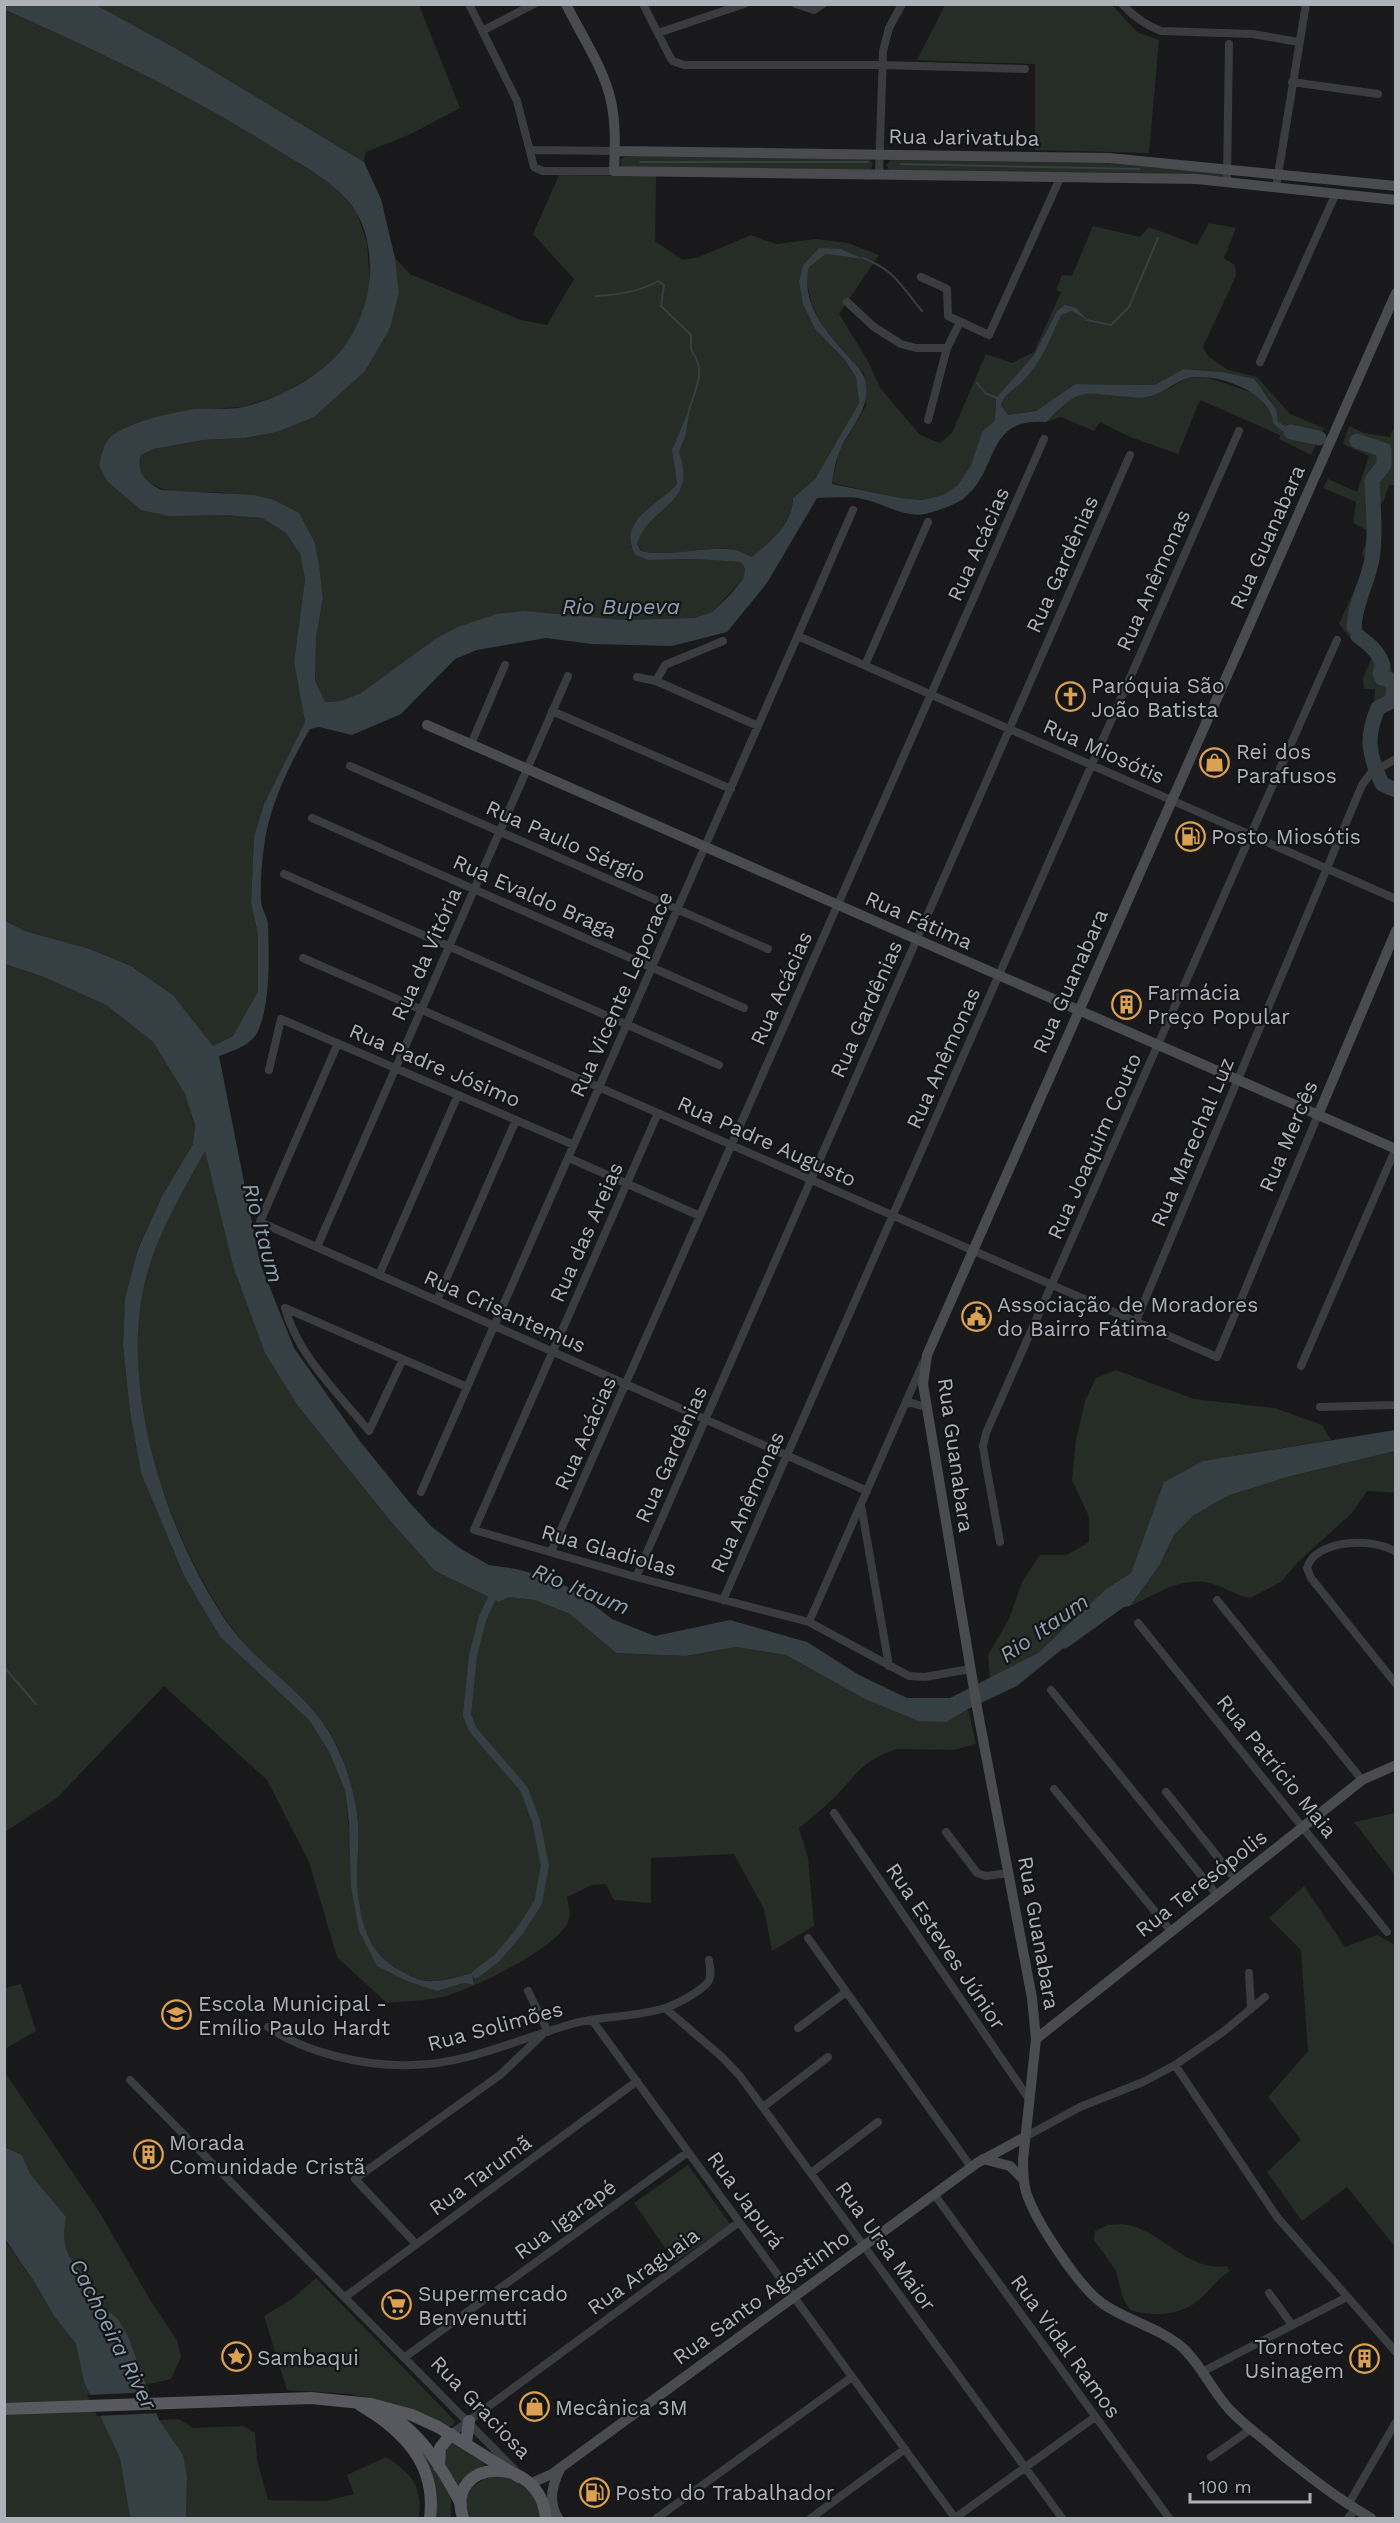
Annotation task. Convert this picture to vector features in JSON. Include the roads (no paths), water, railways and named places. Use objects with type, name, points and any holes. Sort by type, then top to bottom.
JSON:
[{"type":"main road","points":[[566,4],[608,88],[613,116],[614,171]]},
{"type":"main road","name":"Rua Jarivatuba","points":[[615,151],[1109,158],[1395,186]]},
{"type":"main road","name":"Rua Jarivatuba","points":[[614,171],[1060,176],[1227,181],[1395,200]]},
{"type":"main road","name":"Rua Guanabara","points":[[1371,2518],[1352,2507],[1251,2429],[1223,2403],[1202,2372],[1177,2343],[1160,2332],[1110,2308],[1088,2289],[1039,2219],[1026,2191],[1023,2180],[1025,2137],[1035,2039],[1032,1998],[978,1713],[925,1407],[923,1384],[927,1355],[1395,296]]},
{"type":"main road","name":"Rua Fátima","points":[[427,725],[1395,1149]]},
{"type":"main road","name":"Rua Mercês","points":[[1318,1115],[1395,931]]},
{"type":"main road","name":"Rua Teresópolis","points":[[1035,2039],[1362,1780],[1395,1765]]},
{"type":"main road","name":"Rua Santo Agostinho","points":[[524,2480],[545,2478],[971,2167],[1025,2137]]},
{"type":"main road","points":[[984,2159],[1010,2166],[1023,2180]]},
{"type":"main road","points":[[4,2409],[311,2398],[346,2401],[396,2410],[451,2434],[524,2480],[554,2516]]},
{"type":"main road","points":[[346,2401],[379,2410],[402,2422],[413,2432],[439,2468],[460,2512]]},
{"type":"main road","points":[[360,2405],[392,2426],[415,2452],[430,2490],[430,2518]]},
{"type":"main road","points":[[466,2443],[469,2421]]},
{"type":"main road","points":[[439,2468],[440,2448],[451,2434]]},
{"type":"main road","points":[[554,2516],[552,2490],[562,2466]]},
{"type":"main road","points":[[460,2512],[466,2488],[478,2474],[496,2469],[524,2480]]},
{"type":"street","points":[[469,4],[517,101],[530,150]]},
{"type":"street","points":[[482,31],[534,4]]},
{"type":"street","points":[[643,4],[670,57],[684,65],[882,65],[1025,69]]},
{"type":"street","points":[[713,4],[718,14]]},
{"type":"street","points":[[658,33],[744,4]]},
{"type":"street","points":[[796,4],[814,10],[823,4]]},
{"type":"street","points":[[879,174],[882,65],[886,36],[902,4]]},
{"type":"street","points":[[1122,4],[1132,16],[1161,31],[1253,34],[1298,42]]},
{"type":"street","points":[[1276,187],[1306,4]]},
{"type":"street","points":[[1227,181],[1229,44]]},
{"type":"street","points":[[1292,82],[1378,94]]},
{"type":"street","name":"Rua Jarivatuba","points":[[614,171],[543,171],[534,167],[530,150],[615,151]]},
{"type":"street","points":[[921,277],[946,290],[946,313],[989,335],[1060,176]]},
{"type":"street","points":[[1260,362],[1336,194]]},
{"type":"street","points":[[847,302],[874,327],[901,344],[916,348],[946,348]]},
{"type":"street","points":[[928,420],[946,348],[960,322]]},
{"type":"street","name":"Rua Anêmonas","points":[[723,1600],[1239,431]]},
{"type":"street","name":"Rua Acácias","points":[[551,1552],[1044,439]]},
{"type":"street","name":"Rua Gardênias","points":[[636,1577],[1130,455]]},
{"type":"street","name":"Rua Vicente Leporace","points":[[421,1492],[854,510]]},
{"type":"street","points":[[865,665],[928,522]]},
{"type":"street","name":"Rua Miosótis","points":[[798,636],[1395,899]]},
{"type":"street","name":"Rua Joaquim Couto","points":[[1000,1542],[983,1446],[987,1433],[1337,640]]},
{"type":"street","points":[[656,681],[665,665],[723,641]]},
{"type":"street","points":[[471,744],[505,664]]},
{"type":"street","name":"Rua da Vitória","points":[[317,1247],[568,676]]},
{"type":"street","points":[[637,677],[656,681],[758,726]]},
{"type":"street","points":[[552,711],[731,789]]},
{"type":"street","name":"Rua Marechal Luz","points":[[1136,1321],[1362,785],[1371,773],[1395,759]]},
{"type":"street","name":"Rua Paulo Sérgio","points":[[350,766],[768,949]]},
{"type":"street","name":"Rua Evaldo Braga","points":[[312,818],[744,1008]]},
{"type":"street","points":[[284,874],[719,1065]]},
{"type":"street","name":"Rua Padre Augusto","points":[[303,958],[1217,1356]]},
{"type":"street","name":"Rua Padre Jósimo","points":[[269,1070],[281,1019],[574,1145]]},
{"type":"street","name":"Rua Crisantemus","points":[[338,1042],[260,1222],[867,1491]]},
{"type":"street","points":[[379,1275],[458,1095]]},
{"type":"street","name":"Rua das Areias","points":[[474,1530],[658,1113]]},
{"type":"street","name":"Rua Mercês","points":[[1217,1356],[1318,1115]]},
{"type":"street","points":[[437,1300],[516,1120]]},
{"type":"street","points":[[1301,1366],[1395,1149]]},
{"type":"street","points":[[568,1158],[700,1215]]},
{"type":"street","points":[[403,1359],[369,1431],[309,1359],[294,1335],[285,1308],[403,1359],[467,1387]]},
{"type":"street","points":[[809,1622],[927,1355]]},
{"type":"street","points":[[905,1404],[912,1403],[925,1407]]},
{"type":"street","points":[[1320,1407],[1395,1405]]},
{"type":"street","points":[[861,1504],[889,1666]]},
{"type":"street","name":"Rua Gladiolas","points":[[474,1530],[636,1577],[809,1622],[889,1666],[917,1677],[971,1673]]},
{"type":"street","points":[[1395,1552],[1382,1545],[1371,1543],[1336,1546],[1314,1555],[1307,1568],[1311,1578],[1395,1684]]},
{"type":"street","points":[[1217,1600],[1362,1780]]},
{"type":"street","name":"Rua Patrício Maia","points":[[1138,1623],[1387,1932]]},
{"type":"street","points":[[1050,1690],[1217,1895]]},
{"type":"street","points":[[1054,1789],[1171,1931]]},
{"type":"street","points":[[1166,1792],[1236,1880]]},
{"type":"street","name":"Rua Esteves Júnior","points":[[834,1813],[1029,2099]]},
{"type":"street","points":[[946,1832],[977,1873],[986,1876],[1009,1873]]},
{"type":"street","points":[[808,1938],[971,2167]]},
{"type":"street","name":"Rua Solimões","points":[[268,2027],[310,2048],[371,2062],[410,2066],[459,2060],[592,2020],[666,2008],[709,1981],[711,1976],[709,1960]]},
{"type":"street","points":[[1249,1973],[1251,2009]]},
{"type":"street","points":[[416,2244],[356,2179],[500,2075],[546,2033],[528,1991]]},
{"type":"street","points":[[798,2028],[846,1992]]},
{"type":"street","name":"Rua Santo Agostinho","points":[[1025,2137],[1080,2107],[1143,2082],[1175,2065],[1265,1997]]},
{"type":"street","name":"Rua Ursa Maior","points":[[666,2008],[732,2067],[1062,2518]]},
{"type":"street","name":"Rua Japurá","points":[[592,2020],[955,2518]]},
{"type":"street","points":[[763,2107],[828,2057]]},
{"type":"street","points":[[1175,2065],[1277,2217],[1395,2352]]},
{"type":"street","name":"Rua Graciosa","points":[[130,2080],[469,2421],[524,2480]]},
{"type":"street","name":"Rua Tarumã","points":[[345,2297],[637,2081]]},
{"type":"street","points":[[810,2173],[878,2122]]},
{"type":"street","name":"Rua Igarapé","points":[[405,2357],[688,2151]]},
{"type":"street","name":"Rua Vidal Ramos","points":[[934,2194],[1169,2518]]},
{"type":"street","name":"Rua Araguaia","points":[[451,2434],[739,2222]]},
{"type":"street","points":[[1269,2293],[1292,2325]]},
{"type":"street","points":[[1202,2372],[1347,2297]]},
{"type":"street","points":[[657,2518],[852,2377]]},
{"type":"street","points":[[955,2518],[1095,2417]]},
{"type":"street","points":[[1348,2518],[1395,2422]]},
{"type":"street","points":[[1211,2457],[1251,2429]]},
{"type":"street","points":[[811,2518],[905,2450]]},
{"type":"water","points":[[94,4],[175,48],[364,162],[381,199],[395,258],[399,292],[390,328],[365,371],[314,417],[277,432],[244,438],[204,440],[153,449],[141,455],[140,461],[143,476],[161,490],[254,495],[274,500],[299,513],[315,543],[319,565],[323,598],[316,638],[315,680],[325,702],[341,701],[361,693],[435,639],[458,627],[497,614],[524,611],[622,620],[694,618],[712,612],[743,579],[745,569],[741,562],[693,559],[648,560],[635,555],[631,532],[642,514],[677,484],[672,450],[690,407],[686,434],[679,452],[683,483],[678,494],[643,531],[637,544],[641,551],[665,553],[724,549],[752,557],[780,531],[789,516],[793,498],[815,479],[859,403],[856,377],[844,359],[815,329],[803,304],[799,282],[803,265],[819,248],[841,249],[863,259],[826,254],[809,267],[807,280],[811,304],[816,315],[860,369],[866,386],[865,403],[839,452],[832,484],[901,498],[923,500],[943,495],[958,485],[971,465],[982,432],[995,420],[996,398],[1034,355],[1057,311],[1065,305],[1076,308],[1090,322],[1072,311],[1061,315],[1035,367],[1002,401],[1001,405],[1008,415],[1036,411],[1075,384],[1155,385],[1183,369],[1222,372],[1254,379],[1276,409],[1278,421],[1308,437],[1285,433],[1273,423],[1270,412],[1263,402],[1252,393],[1240,386],[1212,378],[1188,378],[1157,394],[1143,398],[1094,394],[1078,396],[1046,422],[1026,423],[1012,428],[995,448],[975,487],[963,499],[947,507],[921,515],[904,513],[863,499],[817,498],[767,583],[727,632],[672,646],[592,644],[546,638],[477,650],[455,659],[401,714],[352,735],[319,727],[310,729],[303,741],[278,793],[269,820],[262,859],[261,902],[268,924],[269,965],[262,1022],[254,1038],[240,1048],[219,1056],[260,1263],[294,1348],[359,1440],[410,1503],[432,1527],[461,1549],[489,1565],[554,1579],[581,1595],[612,1619],[655,1636],[730,1620],[807,1642],[859,1675],[907,1698],[950,1698],[1038,1653],[1106,1589],[1131,1573],[1164,1482],[1203,1461],[1395,1430],[1395,1451],[1287,1477],[1227,1496],[1193,1516],[1174,1535],[1159,1566],[1130,1606],[1098,1611],[1061,1650],[1017,1686],[968,1709],[947,1722],[919,1721],[865,1699],[786,1655],[736,1647],[686,1656],[616,1653],[570,1614],[534,1600],[509,1597],[499,1602],[435,1571],[392,1523],[298,1406],[265,1353],[233,1266],[205,1151],[176,1203],[152,1258],[142,1296],[138,1337],[139,1380],[146,1425],[171,1514],[189,1556],[232,1629],[316,1713],[341,1756],[351,1784],[357,1813],[357,1876],[362,1918],[376,1950],[393,1966],[415,1978],[439,1981],[472,1973],[474,1985],[464,1983],[437,1991],[407,1981],[377,1966],[359,1931],[351,1887],[349,1822],[345,1790],[329,1752],[310,1721],[220,1637],[184,1576],[141,1473],[130,1412],[123,1346],[125,1298],[138,1249],[162,1196],[193,1144],[195,1125],[185,1094],[153,1042],[106,1005],[44,977],[5,964],[4,920],[25,931],[90,949],[131,966],[173,995],[213,1046],[233,1036],[258,991],[258,934],[251,903],[254,836],[264,804],[305,722],[294,662],[305,579],[300,554],[286,533],[262,518],[226,515],[169,516],[141,510],[107,481],[99,465],[108,440],[137,423],[188,410],[248,406],[281,394],[311,377],[335,357],[353,332],[366,300],[370,279],[368,243],[361,221],[349,202],[321,177],[178,92],[5,10],[5,5]]},
{"type":"water","name":"Cachoeira River","points":[[4,2147],[22,2155],[30,2174],[66,2217],[64,2236],[66,2249],[71,2259],[93,2283],[99,2293],[102,2306],[117,2318],[128,2336],[159,2420],[183,2455],[187,2476],[186,2518],[130,2518],[120,2458],[84,2382],[76,2344],[54,2316],[5,2239]]},
{"type":"waterway","points":[[640,162],[867,162]]},
{"type":"waterway","points":[[901,164],[1139,169]]},
{"type":"waterway","points":[[1087,320],[1111,325],[1129,307],[1158,238]]},
{"type":"waterway","points":[[863,258],[890,273],[922,311]]},
{"type":"waterway","points":[[596,296],[628,292],[658,281],[664,285],[661,306],[691,335],[691,350],[698,365],[699,379],[689,410]]},
{"type":"waterway","points":[[977,383],[985,393],[997,398]]},
{"type":"waterway","name":"Rio Bupeva","points":[[1291,432],[1319,438]]},
{"type":"waterway","name":"Rio Bupeva","points":[[1354,627],[1372,559],[1374,530],[1372,480],[1384,465],[1384,450],[1357,441]]},
{"type":"waterway","name":"Rio Bupeva","points":[[1358,636],[1376,652],[1383,665],[1380,673],[1382,678],[1389,679],[1394,688],[1392,701],[1378,708],[1371,728],[1370,746],[1382,784],[1396,790]]},
{"type":"waterway","name":"Rio Itaum","points":[[1064,1641],[1125,1597]]},
{"type":"waterway","points":[[476,1974],[497,1958],[519,1932],[538,1903],[545,1866],[536,1821],[524,1789],[473,1730],[467,1715],[473,1655],[483,1617],[492,1598]]},
{"type":"waterway","points":[[4,1667],[36,1704]]},
{"type":"place","name":"Paróquia São João Batista","points":[[1070,697]]},
{"type":"place","name":"Rei dos Parafusos","points":[[1215,763]]},
{"type":"place","name":"Posto Miosótis","points":[[1190,836]]},
{"type":"place","name":"Farmácia Preço Popular","points":[[1126,1004]]},
{"type":"place","name":"Associação de Moradores do Bairro Fátima","points":[[976,1316]]},
{"type":"place","name":"Escola Municipal - Emílio Paulo Hardt","points":[[177,2015]]},
{"type":"place","name":"Morada Comunidade Cristã","points":[[148,2154]]},
{"type":"place","name":"Supermercado Benvenutti","points":[[397,2305]]},
{"type":"place","name":"Sambaqui","points":[[236,2357]]},
{"type":"place","name":"Tornotec Usinagem","points":[[1365,2358]]},
{"type":"place","name":"Mecânica 3M","points":[[534,2407]]},
{"type":"place","name":"Posto do Trabalhador","points":[[594,2492]]}]
